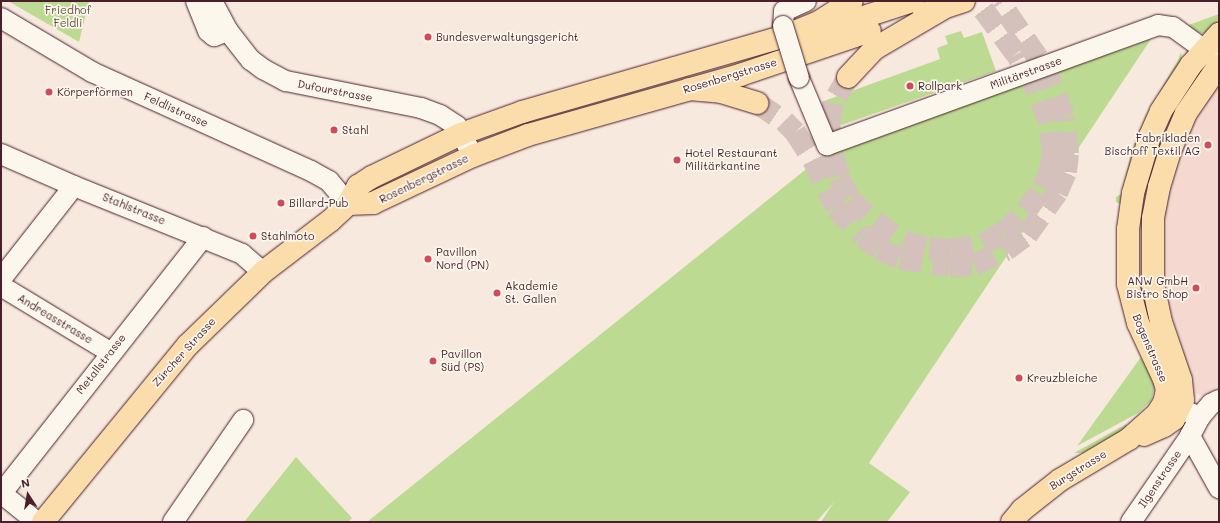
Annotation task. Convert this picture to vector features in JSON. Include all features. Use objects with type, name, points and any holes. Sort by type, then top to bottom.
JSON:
[{"type":"main road","points":[[782,28],[817,23],[852,1]]},
{"type":"main road","name":"Rosenbergstrasse","points":[[914,1],[820,31],[782,28],[522,112],[461,134],[372,177],[358,186],[348,204],[373,204],[472,156],[528,135],[689,89],[964,1]]},
{"type":"main road","points":[[848,77],[874,49],[942,9]]},
{"type":"main road","name":"Bogenstrasse","points":[[1219,34],[1211,55],[1175,87],[1150,136],[1133,193],[1128,230],[1127,258],[1131,303],[1146,342],[1164,379],[1172,406],[1183,400],[1181,380],[1161,322],[1153,284],[1153,218],[1170,151],[1186,113],[1219,65]]},
{"type":"main road","points":[[689,89],[721,92],[757,103]]},
{"type":"main road","name":"Zürcher Strasse","points":[[43,522],[188,345],[263,272],[330,221],[348,204]]},
{"type":"main road","name":"Burgstrasse","points":[[1012,522],[1022,510],[1060,480],[1129,439],[1153,433],[1164,426],[1172,406]]},
{"type":"street","points":[[196,1],[208,31],[214,36],[228,31]]},
{"type":"street","name":"Dufourstrasse","points":[[212,1],[228,31],[251,60],[286,81],[421,108],[448,119],[457,126],[472,156]]},
{"type":"street","points":[[782,28],[784,11],[806,1]]},
{"type":"street","name":"Feldlistrasse","points":[[1,18],[92,72],[311,171],[329,181],[348,204]]},
{"type":"street","name":"Militärstrasse","points":[[782,28],[799,78],[827,145],[1158,25],[1173,27],[1211,55]]},
{"type":"street","name":"Stahlstrasse","points":[[1,154],[74,186],[242,254],[263,272]]},
{"type":"street","points":[[1,279],[74,186]]},
{"type":"street","name":"Metallstrasse","points":[[1,493],[110,352],[203,237]]},
{"type":"street","name":"Andreasstrasse","points":[[1,286],[110,352]]},
{"type":"street","points":[[1219,400],[1212,404],[1200,417],[1190,436],[1219,488]]},
{"type":"street","points":[[1172,406],[1200,417]]},
{"type":"street","points":[[173,522],[243,420]]},
{"type":"street","name":"Ilgenstrasse","points":[[1131,522],[1190,436]]},
{"type":"street","points":[[1,493],[37,522]]},
{"type":"shaded area","points":[[1219,84],[1219,396],[1200,395],[1183,390],[1157,303],[1170,151]]},
{"type":"green space","name":"Friedhof Feldli","points":[[8,1],[89,1],[79,42]]},
{"type":"green space","points":[[1219,14],[1219,21],[1207,33],[1200,33],[1186,26]]},
{"type":"green space","name":"Rollpark","points":[[961,31],[964,38],[982,32],[996,71],[833,128],[824,101],[940,59],[937,48],[948,44],[945,36]]},
{"type":"green space","points":[[1151,39],[869,463],[910,492],[887,522],[821,522],[834,502],[816,522],[367,522],[825,154]]},
{"type":"green space","points":[[1181,52],[1182,59],[1121,204],[1116,202],[1116,197],[1121,194],[1133,147],[1146,115],[1178,60]]},
{"type":"green space","points":[[1141,357],[1155,385],[1151,401],[1138,413],[1077,446]]},
{"type":"green space","points":[[1126,424],[1128,428],[1124,431],[1084,453],[1074,453]]},
{"type":"green space","points":[[296,457],[352,518],[348,522],[244,522]]},
{"type":"tunnel","points":[[848,77],[833,103],[829,123],[833,155],[839,178],[850,200],[875,222],[904,242],[929,248],[951,250],[983,244],[1003,233],[1026,211],[1043,188],[1049,174],[1053,154],[1049,122],[1036,88],[1016,54],[977,1]]},
{"type":"tunnel","points":[[757,103],[784,121],[795,132],[813,160],[836,208],[862,236],[879,249],[900,259],[950,266],[974,265],[1006,250],[1027,235],[1057,193],[1066,172],[1068,154],[1064,117],[1052,84],[1038,58],[999,1]]},
{"type":"place","name":"Bundesverwaltungsgericht","points":[[428,37]]},
{"type":"place","name":"Rollpark","points":[[910,86]]},
{"type":"place","name":"Körperformen","points":[[49,92]]},
{"type":"place","name":"Stahl","points":[[334,130]]},
{"type":"place","name":"Fabrikladen Bischoff Textil AG","points":[[1208,145]]},
{"type":"place","name":"Hotel Restaurant Militärkantine","points":[[677,160]]},
{"type":"place","name":"Billard-Pub","points":[[281,203]]},
{"type":"place","name":"Stahlmoto","points":[[253,236]]},
{"type":"place","name":"Pavillon Nord (PN)","points":[[428,259]]},
{"type":"place","name":"ANW GmbH Bistro Shop","points":[[1196,288]]},
{"type":"place","name":"Akademie St. Gallen","points":[[497,293]]},
{"type":"place","name":"Pavillon Süd (PS)","points":[[433,361]]},
{"type":"place","name":"Kreuzbleiche","points":[[1019,378]]}]
